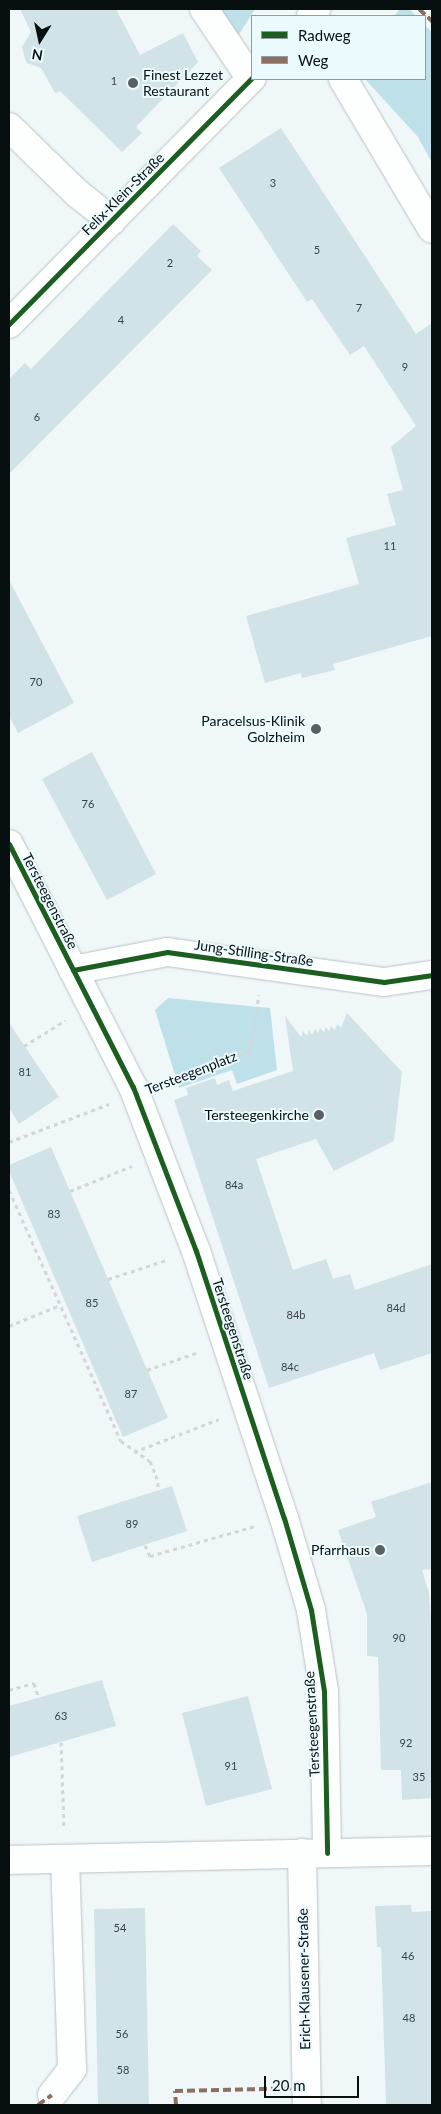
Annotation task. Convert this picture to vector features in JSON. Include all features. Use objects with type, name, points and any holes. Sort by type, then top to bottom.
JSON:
[{"type":"street","points":[[204,9],[251,77]]},
{"type":"street","name":"Felix-Klein-Straße","points":[[9,324],[251,79]]},
{"type":"street","points":[[344,80],[432,229]]},
{"type":"street","points":[[9,127],[78,194],[112,221]]},
{"type":"street","name":"Tersteegenstraße","points":[[9,844],[136,1094],[196,1251],[284,1518],[310,1610],[324,1691],[314,1853]]},
{"type":"street","name":"Jung-Stilling-Straße","points":[[73,970],[167,952],[384,982],[432,975]]},
{"type":"street","points":[[9,1860],[432,1851]]},
{"type":"street","name":"Erich-Klausener-Straße","points":[[307,2105],[314,1853]]},
{"type":"street","points":[[52,2094],[72,2069],[65,1859]]},
{"type":"path","points":[[24,1046],[91,1005]]},
{"type":"path","points":[[9,1142],[136,1094]]},
{"type":"path","points":[[70,1191],[159,1155]]},
{"type":"path","points":[[9,1190],[120,1441],[150,1461],[156,1475],[158,1490]]},
{"type":"path","points":[[108,1280],[196,1251]]},
{"type":"path","points":[[9,1326],[60,1305]]},
{"type":"path","points":[[147,1370],[226,1342]]},
{"type":"path","points":[[134,1452],[224,1417],[249,1411]]},
{"type":"path","points":[[145,1545],[150,1556],[284,1518]]},
{"type":"path","points":[[9,1690],[34,1683],[39,1698]]},
{"type":"path","points":[[61,1742],[65,1859]]},
{"type":"shaded area","points":[[220,9],[255,9],[238,36]]},
{"type":"shaded area","points":[[400,9],[409,9],[415,15],[395,15]]},
{"type":"shaded area","points":[[426,26],[432,32],[432,163],[418,137],[366,80],[426,80]]},
{"type":"shaded area","points":[[168,998],[270,1008],[277,1070],[237,1084],[232,1070],[179,1088],[155,1010]]},
{"type":"building","points":[[20,9],[116,9],[140,55],[183,33],[198,62],[136,127],[142,133],[122,152],[60,91],[55,93],[41,68],[27,63],[22,47],[31,32]]},
{"type":"building","points":[[281,128],[416,334],[432,323],[432,636],[333,664],[335,670],[302,678],[301,673],[265,683],[246,616],[359,584],[346,538],[396,525],[387,494],[403,490],[391,447],[416,426],[364,346],[350,355],[312,299],[307,302],[219,168]]},
{"type":"building","points":[[173,224],[201,251],[197,256],[212,270],[9,474],[9,379],[25,363],[31,369]]},
{"type":"building","points":[[9,580],[74,703],[18,733],[9,716]]},
{"type":"building","points":[[92,752],[156,874],[107,900],[42,779]]},
{"type":"building","points":[[347,1013],[402,1072],[394,1141],[334,1171],[316,1139],[256,1159],[293,1270],[326,1259],[333,1279],[350,1274],[355,1290],[432,1264],[432,1353],[380,1370],[374,1353],[269,1388],[174,1100],[188,1095],[186,1088],[215,1078],[217,1085],[229,1080],[233,1091],[293,1071],[285,1016],[301,1037],[303,1031],[307,1036],[309,1030],[312,1035],[315,1029],[318,1033],[320,1028],[324,1032],[326,1027],[329,1031],[331,1026],[335,1030],[337,1024],[341,1028]]},
{"type":"building","points":[[9,1023],[59,1097],[19,1124],[9,1108]]},
{"type":"building","points":[[51,1147],[168,1418],[123,1437],[9,1171],[9,1165]]},
{"type":"building","points":[[432,1482],[432,1569],[422,1570],[429,1593],[431,1620],[432,1798],[402,1800],[401,1770],[381,1770],[378,1657],[367,1656],[367,1614],[338,1530],[376,1517],[371,1502]]},
{"type":"building","points":[[172,1486],[187,1531],[92,1562],[77,1516]]},
{"type":"building","points":[[102,1680],[116,1726],[9,1757],[9,1706]]},
{"type":"building","points":[[248,1696],[272,1789],[206,1806],[182,1713]]},
{"type":"building","points":[[411,1905],[412,1912],[432,1911],[432,2105],[386,2105],[381,1947],[377,1947],[375,1906]]},
{"type":"building","points":[[145,1908],[149,2105],[98,2105],[94,1909]]},
{"type":"marked path","points":[[419,9],[426,15]]},
{"type":"marked path","points":[[426,15],[432,21]]},
{"type":"marked path","points":[[176,2105],[175,2091],[307,2088]]},
{"type":"marked path","points":[[38,2105],[52,2095]]},
{"type":"cycle path","points":[[9,324],[251,79]]},
{"type":"cycle path","points":[[9,844],[133,1087],[196,1251],[284,1518],[311,1610],[324,1691],[327,1853]]},
{"type":"cycle path","points":[[73,970],[167,952],[384,982],[432,975]]},
{"type":"place","name":"Finest Lezzet Restaurant","points":[[133,83]]},
{"type":"place","name":"Paracelsus-Klinik Golzheim","points":[[316,729]]},
{"type":"place","name":"Tersteegenkirche","points":[[319,1115]]},
{"type":"place","name":"Pfarrhaus","points":[[380,1550]]}]
